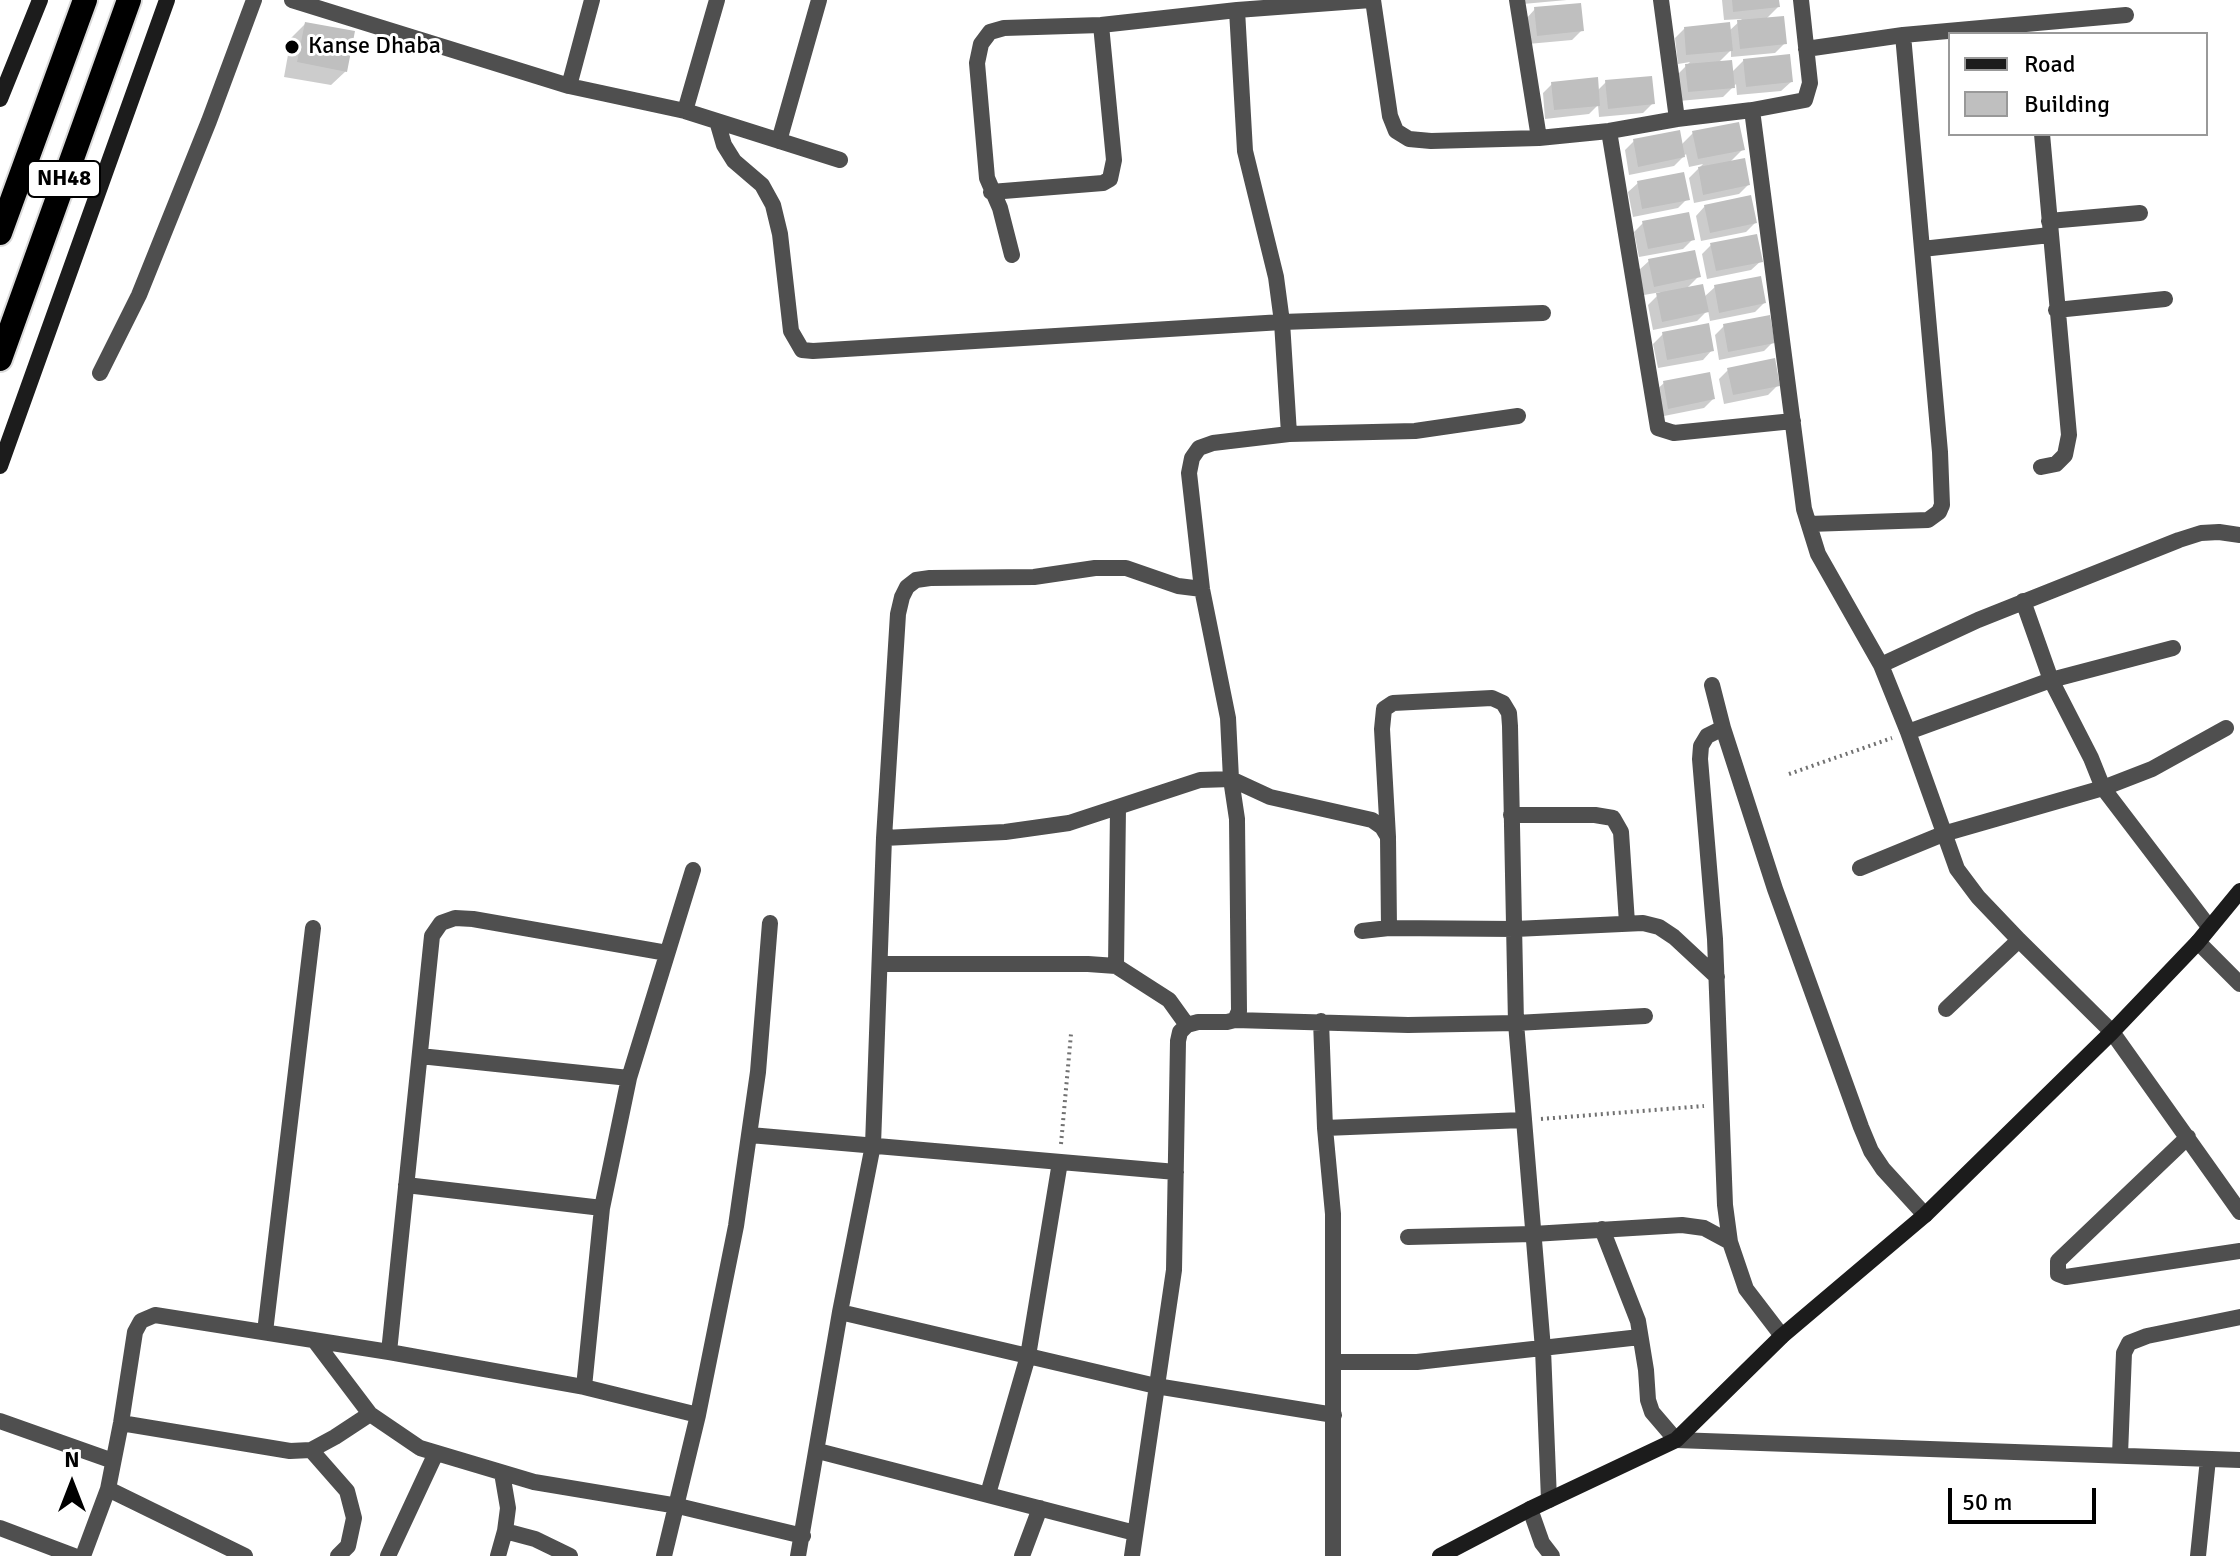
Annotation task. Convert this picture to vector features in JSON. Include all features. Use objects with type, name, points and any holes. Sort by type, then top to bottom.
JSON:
[{"type":"highway","name":"NH48","points":[[0,233],[85,0]]},
{"type":"highway","name":"NH48","points":[[0,359],[129,0]]},
{"type":"street","points":[[0,99],[40,0]]},
{"type":"street","points":[[0,466],[167,0]]},
{"type":"street","points":[[100,373],[139,295],[254,0]]},
{"type":"street","points":[[292,0],[569,86],[685,111],[840,160]]},
{"type":"street","points":[[569,86],[592,0]]},
{"type":"street","points":[[685,111],[717,0]]},
{"type":"street","points":[[779,141],[819,0]]},
{"type":"street","points":[[1012,255],[1007,230],[987,178],[977,63],[981,44],[990,32],[1004,28],[1101,25],[1237,10],[1372,0],[1390,116],[1396,131],[1409,139],[1431,141],[1539,138],[1609,131],[1805,100],[1810,83],[1801,0]]},
{"type":"street","points":[[1517,0],[1539,138]]},
{"type":"street","points":[[1661,0],[1677,119]]},
{"type":"street","points":[[1237,10],[1245,151],[1276,277],[1289,434]]},
{"type":"street","points":[[1959,32],[2034,28],[2126,15]]},
{"type":"street","points":[[991,192],[1103,183],[1110,179],[1114,160],[1101,25]]},
{"type":"street","points":[[1806,49],[1903,35],[1948,33]]},
{"type":"street","points":[[1809,524],[1928,520],[1939,512],[1942,505],[1903,35]]},
{"type":"street","points":[[1752,110],[1804,509],[1818,554],[1881,665],[1957,869],[1978,897],[2112,1032],[2240,1212]]},
{"type":"street","points":[[717,121],[724,145],[734,161],[762,185],[773,205],[780,234],[791,331],[802,350],[1282,322],[1543,313]]},
{"type":"street","points":[[1609,131],[1658,428],[1674,433],[1793,421]]},
{"type":"street","points":[[2041,467],[2056,464],[2065,455],[2069,435],[2042,136]]},
{"type":"street","points":[[1922,249],[2140,213]]},
{"type":"street","points":[[2056,310],[2165,299]]},
{"type":"street","points":[[1235,1020],[1239,1011],[1237,819],[1231,779],[1228,718],[1202,589],[1190,500],[1192,458],[1199,448],[1213,443],[1289,434],[1415,431],[1518,416]]},
{"type":"street","points":[[1881,665],[2023,601],[2179,540],[2201,533],[2240,535]]},
{"type":"street","points":[[798,1556],[840,1312],[873,1145],[884,838],[898,614],[902,597],[907,587],[916,580],[1034,577],[1095,568],[1126,568],[1178,586],[1202,589]]},
{"type":"street","points":[[2023,601],[2051,680],[2103,788],[2209,927]]},
{"type":"street","points":[[1908,732],[2051,680],[2173,648]]},
{"type":"street","points":[[1712,685],[1775,889],[1861,1127],[1883,1169],[1925,1215]]},
{"type":"street","points":[[1389,928],[1384,709],[1393,703],[1492,698],[1503,703],[1509,713],[1510,726],[1516,1023],[1543,1349],[1549,1500]]},
{"type":"street","points":[[1723,728],[1707,736],[1701,746],[1700,759],[1717,977],[1725,1205],[1730,1242],[1746,1289],[1782,1336]]},
{"type":"street","points":[[1860,868],[1943,834],[2103,788],[2152,769],[2226,728]]},
{"type":"street","points":[[884,838],[1005,832],[1069,823],[1200,780],[1231,779],[1270,797],[1372,820],[1382,827],[1388,837]]},
{"type":"street","points":[[1116,966],[1118,808]]},
{"type":"street","points":[[1511,815],[1595,815],[1613,818],[1621,832],[1627,923]]},
{"type":"street","points":[[584,1387],[602,1208],[629,1078],[693,870]]},
{"type":"street","points":[[1440,1556],[1530,1509],[1676,1440],[1782,1336],[1925,1215],[2112,1032],[2198,942],[2240,891]]},
{"type":"street","points":[[389,1352],[432,936],[441,923],[455,918],[473,919],[667,953]]},
{"type":"street","points":[[664,1556],[698,1415],[736,1226],[750,1135],[770,923]]},
{"type":"street","points":[[1362,931],[1643,923],[1659,927],[1717,977]]},
{"type":"street","points":[[265,1332],[313,928]]},
{"type":"street","points":[[1946,1009],[2019,940]]},
{"type":"street","points":[[2198,942],[2240,984]]},
{"type":"street","points":[[880,964],[1116,966],[1169,1000],[1187,1025]]},
{"type":"street","points":[[1132,1556],[1174,1270],[1180,1032],[1187,1025],[1235,1020],[1408,1025],[1645,1016]]},
{"type":"street","points":[[1321,1021],[1325,1128],[1333,1214],[1333,1556]]},
{"type":"street","points":[[420,1056],[629,1078]]},
{"type":"street","points":[[1325,1128],[1523,1120]]},
{"type":"street","points":[[750,1135],[1176,1172]]},
{"type":"street","points":[[2188,1137],[2058,1261],[2058,1274],[2066,1277],[2240,1251]]},
{"type":"street","points":[[988,1494],[1028,1356],[1060,1162]]},
{"type":"street","points":[[406,1185],[602,1208]]},
{"type":"street","points":[[1408,1237],[1533,1234],[1682,1225],[1704,1228],[1730,1242]]},
{"type":"street","points":[[1602,1229],[1638,1321],[1652,1412],[1676,1440],[2240,1460]]},
{"type":"street","points":[[840,1312],[1156,1386],[1334,1415]]},
{"type":"street","points":[[83,1556],[108,1489],[135,1332],[141,1321],[155,1315],[584,1387],[698,1415]]},
{"type":"street","points":[[2120,1455],[2124,1353],[2129,1343],[2147,1336],[2240,1317]]},
{"type":"street","points":[[1333,1362],[1417,1362],[1640,1337]]},
{"type":"street","points":[[314,1340],[370,1414],[420,1448],[534,1482],[678,1506],[803,1536]]},
{"type":"street","points":[[121,1423],[290,1451],[311,1450],[370,1414]]},
{"type":"street","points":[[0,1421],[113,1461]]},
{"type":"street","points":[[311,1450],[347,1491],[354,1518],[348,1546],[338,1556]]},
{"type":"street","points":[[818,1451],[1135,1533]]},
{"type":"street","points":[[388,1556],[436,1453]]},
{"type":"street","points":[[2198,1556],[2208,1459]]},
{"type":"street","points":[[498,1556],[508,1508],[502,1473]]},
{"type":"street","points":[[108,1489],[245,1556]]},
{"type":"street","points":[[1022,1556],[1040,1508]]},
{"type":"street","points":[[1530,1509],[1542,1543],[1552,1556]]},
{"type":"street","points":[[0,1528],[74,1556]]},
{"type":"street","points":[[505,1531],[535,1539],[570,1556]]},
{"type":"path","points":[[1789,774],[1908,732]]},
{"type":"path","points":[[1060,1162],[1071,1034]]},
{"type":"path","points":[[1523,1120],[1723,1104]]},
{"type":"building","points":[[1732,0],[1779,0],[1780,7],[1733,12]]},
{"type":"building","points":[[1581,3],[1584,31],[1537,36],[1534,7]]},
{"type":"building","points":[[1784,16],[1787,44],[1740,49],[1737,20]]},
{"type":"building","points":[[305,22],[355,31],[347,72],[297,62]]},
{"type":"building","points":[[1730,22],[1733,51],[1686,55],[1684,27]]},
{"type":"building","points":[[1790,54],[1793,82],[1746,87],[1743,59]]},
{"type":"building","points":[[1732,60],[1735,88],[1688,92],[1685,64]]},
{"type":"building","points":[[1652,76],[1655,104],[1608,109],[1605,80]]},
{"type":"building","points":[[1598,77],[1600,106],[1554,110],[1551,82]]},
{"type":"building","points":[[1739,122],[1745,150],[1698,159],[1692,131]]},
{"type":"building","points":[[1680,130],[1685,157],[1638,167],[1633,139]]},
{"type":"building","points":[[1745,158],[1750,185],[1703,195],[1698,167]]},
{"type":"building","points":[[1684,172],[1690,200],[1642,209],[1637,181]]},
{"type":"building","points":[[1751,195],[1757,223],[1710,233],[1704,205]]},
{"type":"building","points":[[1689,212],[1695,240],[1648,249],[1642,221]]},
{"type":"building","points":[[1757,234],[1763,262],[1716,271],[1710,243]]},
{"type":"building","points":[[1695,250],[1701,277],[1654,287],[1648,259]]},
{"type":"building","points":[[1761,276],[1766,303],[1719,313],[1714,285]]},
{"type":"building","points":[[1703,284],[1709,312],[1662,322],[1656,293]]},
{"type":"building","points":[[1770,315],[1775,343],[1728,352],[1723,324]]},
{"type":"building","points":[[1709,323],[1714,351],[1667,360],[1662,332]]},
{"type":"building","points":[[1775,358],[1780,386],[1733,395],[1727,368]]},
{"type":"building","points":[[1710,372],[1715,399],[1668,409],[1663,381]]},
{"type":"place","name":"Kanse Dhaba","points":[[292,47]]}]
